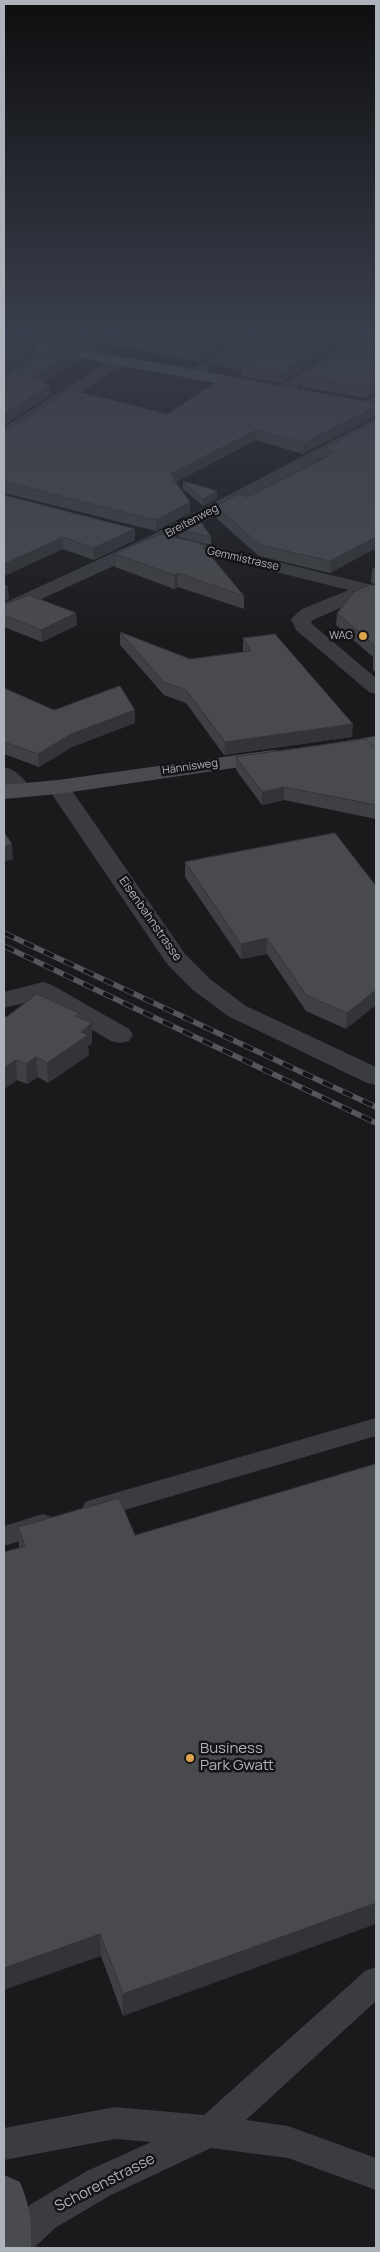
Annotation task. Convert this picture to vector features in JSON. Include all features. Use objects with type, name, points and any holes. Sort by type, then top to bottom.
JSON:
[{"type":"street","name":"Breitenweg","points":[[4,610],[158,539],[355,434]]},
{"type":"street","name":"Gemmistrasse","points":[[129,531],[372,590]]},
{"type":"street","name":"Gemmistrasse","points":[[372,590],[309,613],[301,619],[303,626],[376,688]]},
{"type":"street","name":"Hännisweg","points":[[13,791],[58,787],[376,742]]},
{"type":"street","points":[[4,773],[13,791]]},
{"type":"street","name":"Eisenbahnstrasse","points":[[58,787],[176,959],[202,985],[237,1011],[376,1077]]},
{"type":"street","points":[[4,1000],[43,990],[120,1035]]},
{"type":"street","points":[[4,2198],[9,2217],[9,2248]]},
{"type":"lane","points":[[4,1536],[376,1427]]},
{"type":"lane","points":[[210,2132],[376,1980]]},
{"type":"lane","points":[[4,2144],[115,2123],[288,2142],[376,2174]]},
{"type":"lane","name":"Schorenstrasse","points":[[9,2248],[43,2216],[99,2183],[210,2132]]},
{"type":"building","points":[[4,434],[248,434],[170,474],[190,502],[156,520],[4,482]]},
{"type":"building","points":[[271,434],[321,434],[304,443]]},
{"type":"building","points":[[352,434],[376,434],[376,537],[330,561],[260,545],[216,506],[238,494],[248,497],[336,452],[324,449]]},
{"type":"building","points":[[183,481],[217,491],[203,499]]},
{"type":"building","points":[[4,495],[135,529],[93,548],[63,537],[4,564]]},
{"type":"building","points":[[199,519],[211,537],[179,529]]},
{"type":"building","points":[[160,534],[200,543],[244,596],[178,573],[174,575],[115,554]]},
{"type":"building","points":[[370,585],[376,585],[376,647],[337,613],[354,592]]},
{"type":"building","points":[[29,595],[76,613],[41,630],[4,615],[4,605]]},
{"type":"building","points":[[120,632],[190,659],[251,651],[243,638],[275,634],[353,724],[225,742],[186,690],[164,682]]},
{"type":"building","points":[[120,686],[135,710],[71,734],[38,754],[4,742],[4,688],[54,710]]},
{"type":"building","points":[[366,739],[376,749],[376,805],[284,787],[262,792],[236,757]]},
{"type":"building","points":[[4,832],[12,844],[4,846]]},
{"type":"building","points":[[335,833],[376,886],[376,990],[347,1013],[306,995],[267,938],[241,944],[185,862]]},
{"type":"building","points":[[37,994],[79,1013],[75,1016],[92,1023],[81,1032],[88,1035],[47,1063],[36,1057],[26,1064],[16,1060],[4,1068],[4,1016],[6,1017]]},
{"type":"building","name":"Business Park Gwatt","points":[[376,1464],[376,1903],[123,1994],[100,1934],[4,1968],[4,1552],[25,1546],[18,1527],[119,1498],[135,1535]]},
{"type":"railway","points":[[4,933],[376,1107]]},
{"type":"railway","points":[[4,946],[376,1123]]},
{"type":"place","name":"WAG","points":[[363,636]]},
{"type":"place","name":"Business Park Gwatt","points":[[190,1758]]}]
